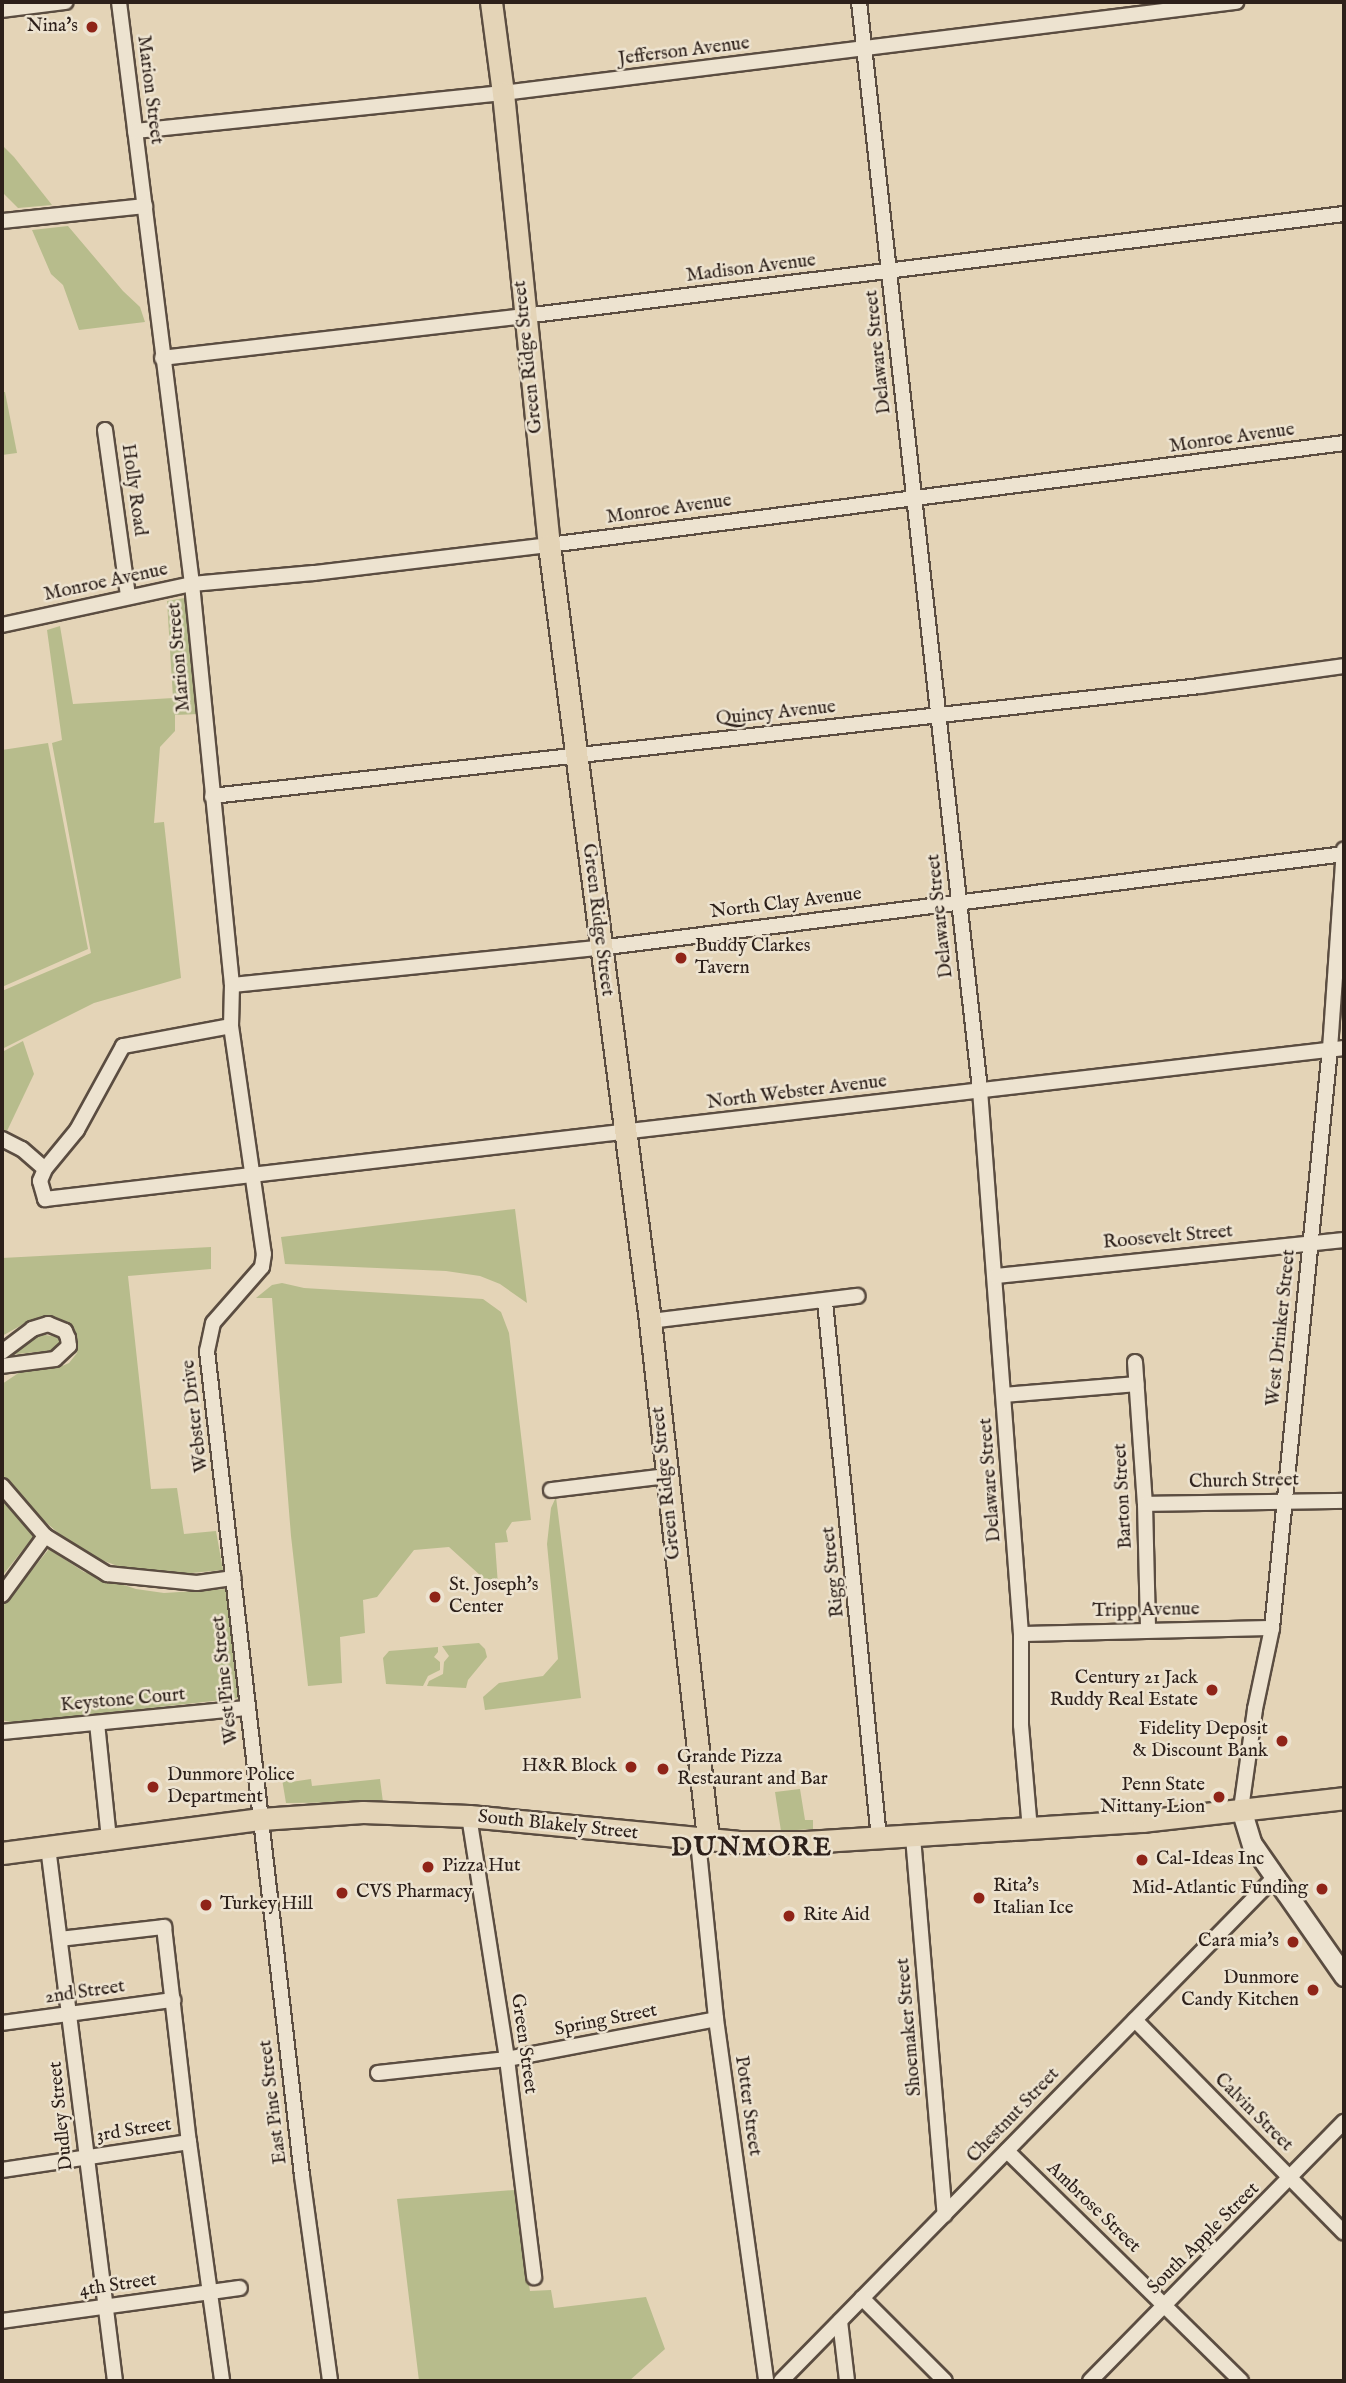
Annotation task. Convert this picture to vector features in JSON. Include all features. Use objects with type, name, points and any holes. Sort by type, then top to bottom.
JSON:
[{"type":"main road","name":"Green Ridge Street","points":[[491,2],[503,93],[549,545],[599,948],[627,1133],[708,1838]]},
{"type":"main road","name":"South Blakely Street","points":[[2,1853],[261,1819],[363,1812],[469,1816],[737,1842],[806,1842],[1143,1821],[1344,1798]]},
{"type":"main road","points":[[1241,1809],[1252,1844],[1344,1976]]},
{"type":"street","points":[[2,9],[65,2]]},
{"type":"street","name":"Marion Street","points":[[119,2],[192,584],[232,985],[231,1026],[255,1177],[264,1254],[262,1267]]},
{"type":"street","name":"Delaware Street","points":[[859,2],[979,1090],[996,1276],[1021,1634],[1021,1725],[1030,1829]]},
{"type":"street","name":"Jefferson Avenue","points":[[135,131],[503,93],[1236,2]]},
{"type":"street","points":[[2,221],[145,206]]},
{"type":"street","name":"Madison Avenue","points":[[162,358],[525,316],[1344,214]]},
{"type":"street","name":"Holly Road","points":[[105,430],[128,596]]},
{"type":"street","name":"Monroe Avenue","points":[[2,625],[192,584],[314,573],[549,545],[1344,443]]},
{"type":"street","name":"Quincy Avenue","points":[[212,796],[939,716],[1344,666]]},
{"type":"street","name":"North Clay Avenue","points":[[232,985],[599,948],[1344,852]]},
{"type":"street","name":"West Drinker Street","points":[[1241,1809],[1255,1709],[1272,1628],[1311,1246],[1337,1048],[1344,852]]},
{"type":"street","points":[[231,1026],[123,1046],[77,1130],[45,1169],[40,1181],[41,1193],[50,1200],[255,1177]]},
{"type":"street","name":"North Webster Avenue","points":[[255,1177],[1337,1048]]},
{"type":"street","points":[[2,1139],[22,1149],[45,1169]]},
{"type":"street","name":"Roosevelt Street","points":[[996,1276],[1117,1262],[1311,1246],[1344,1240]]},
{"type":"street","name":"Webster Drive","points":[[234,1578],[207,1344],[213,1323],[220,1311],[262,1267]]},
{"type":"street","points":[[650,1321],[858,1296]]},
{"type":"street","name":"Rigg Street","points":[[825,1302],[871,1733],[879,1838]]},
{"type":"street","points":[[2,1352],[32,1329],[48,1324],[65,1331],[68,1338],[69,1346],[55,1359],[2,1366]]},
{"type":"street","name":"Barton Street","points":[[1135,1362],[1145,1504],[1148,1629]]},
{"type":"street","points":[[1004,1395],[1137,1384]]},
{"type":"street","points":[[551,1490],[666,1476]]},
{"type":"street","points":[[2,1486],[45,1536],[107,1574],[184,1583],[234,1578]]},
{"type":"street","name":"Church Street","points":[[1145,1504],[1344,1501]]},
{"type":"street","points":[[2,1595],[45,1536]]},
{"type":"street","name":"West Pine Street","points":[[234,1578],[261,1819]]},
{"type":"street","name":"Tripp Avenue","points":[[1021,1634],[1272,1628]]},
{"type":"street","name":"Keystone Court","points":[[2,1732],[247,1708]]},
{"type":"street","points":[[97,1723],[109,1839]]},
{"type":"street","name":"Green Street","points":[[469,1816],[507,2059],[534,2277]]},
{"type":"street","name":"East Pine Street","points":[[261,1819],[302,2176],[330,2381]]},
{"type":"street","name":"Shoemaker Street","points":[[913,1837],[945,2215]]},
{"type":"street","name":"Potter Street","points":[[708,1838],[699,1851],[716,2019],[766,2381]]},
{"type":"street","name":"Dudley Street","points":[[48,1847],[115,2381]]},
{"type":"street","name":"Chestnut Street","points":[[781,2381],[1274,1878]]},
{"type":"street","points":[[60,1939],[164,1927],[189,2142],[222,2381]]},
{"type":"street","name":"2nd Street","points":[[2,2022],[173,2000]]},
{"type":"street","name":"Spring Street","points":[[378,2073],[507,2059],[716,2019]]},
{"type":"street","name":"Calvin Street","points":[[1135,2020],[1344,2233]]},
{"type":"street","name":"South Apple Street","points":[[1090,2381],[1344,2122]]},
{"type":"street","name":"3rd Street","points":[[2,2171],[189,2142]]},
{"type":"street","name":"Ambrose Street","points":[[1007,2151],[1241,2381]]},
{"type":"street","name":"4th Street","points":[[2,2321],[240,2288]]},
{"type":"street","points":[[862,2298],[945,2381]]},
{"type":"street","points":[[840,2321],[847,2381]]},
{"type":"green space","points":[[2,145],[52,205],[18,208],[2,192]]},
{"type":"green space","points":[[68,226],[140,307],[145,322],[79,330],[63,285],[51,274],[32,230]]},
{"type":"green space","points":[[2,392],[5,392],[17,453],[2,455]]},
{"type":"green space","points":[[190,597],[199,714],[175,715],[175,731],[160,747],[154,823],[164,822],[181,978],[94,1003],[2,1049],[2,991],[91,953],[52,743],[62,740],[47,630],[60,626],[73,704],[173,698],[167,601]]},
{"type":"green space","points":[[48,743],[88,949],[2,987],[2,750]]},
{"type":"green space","points":[[23,1041],[34,1074],[7,1131],[2,1130],[2,1052]]},
{"type":"green space","points":[[515,1209],[527,1303],[500,1284],[480,1276],[446,1271],[285,1264],[281,1237]]},
{"type":"green space","points":[[211,1247],[211,1269],[128,1276],[151,1489],[177,1488],[184,1534],[216,1531],[223,1570],[160,1576],[134,1572],[96,1558],[72,1545],[26,1505],[2,1474],[2,1384],[23,1370],[60,1367],[69,1363],[77,1353],[78,1341],[67,1322],[55,1317],[27,1322],[2,1336],[2,1258]]},
{"type":"green space","points":[[282,1283],[304,1288],[483,1299],[501,1312],[509,1333],[531,1520],[512,1522],[506,1531],[508,1542],[495,1543],[498,1585],[492,1586],[449,1547],[414,1550],[377,1597],[363,1600],[365,1633],[340,1637],[342,1683],[308,1686],[291,1536],[272,1298],[256,1298],[272,1285]]},
{"type":"green space","points":[[40,1334],[57,1337],[60,1342],[57,1350],[7,1355]]},
{"type":"green space","points":[[556,1497],[581,1698],[485,1710],[483,1697],[499,1683],[543,1676],[558,1659],[547,1544],[551,1508]]},
{"type":"green space","points":[[2,1501],[34,1536],[2,1576]]},
{"type":"green space","points":[[49,1549],[84,1572],[136,1589],[164,1593],[226,1589],[240,1698],[14,1723],[2,1720],[2,1607]]},
{"type":"green space","points":[[479,1643],[485,1649],[487,1657],[468,1680],[466,1688],[427,1686],[429,1681],[443,1674],[444,1662],[449,1656],[442,1646]]},
{"type":"green space","points":[[438,1647],[434,1657],[440,1662],[440,1670],[428,1676],[423,1686],[386,1684],[383,1658],[389,1651]]},
{"type":"green space","points":[[290,1778],[291,1782],[311,1779],[312,1786],[380,1779],[383,1802],[286,1803],[282,1779]]},
{"type":"green space","points":[[800,1789],[805,1820],[813,1820],[813,1829],[781,1831],[775,1792]]},
{"type":"green space","points":[[514,2190],[530,2291],[551,2290],[554,2308],[646,2297],[665,2349],[629,2381],[419,2381],[397,2199]]},
{"type":"place","name":"Nina's","points":[[92,27]]},
{"type":"place","name":"Buddy Clarkes Tavern","points":[[681,958]]},
{"type":"place","name":"St. Joseph's Center","points":[[435,1597]]},
{"type":"place","name":"Century 21 Jack Ruddy Real Estate","points":[[1212,1690]]},
{"type":"place","name":"Fidelity Deposit & Discount Bank","points":[[1282,1741]]},
{"type":"place","name":"H&R Block","points":[[631,1767]]},
{"type":"place","name":"Grande Pizza Restaurant and Bar","points":[[663,1769]]},
{"type":"place","name":"Dunmore Police Department","points":[[153,1787]]},
{"type":"place","name":"Penn State Nittany Lion","points":[[1219,1797]]},
{"type":"place","name":"Cal-Ideas Inc","points":[[1142,1860]]},
{"type":"place","name":"Pizza Hut","points":[[428,1867]]},
{"type":"place","name":"Mid-Atlantic Funding","points":[[1322,1889]]},
{"type":"place","name":"CVS Pharmacy","points":[[342,1893]]},
{"type":"place","name":"Rita's Italian Ice","points":[[979,1898]]},
{"type":"place","name":"Turkey Hill","points":[[206,1905]]},
{"type":"place","name":"Rite Aid","points":[[789,1916]]},
{"type":"place","name":"Cara mia's","points":[[1293,1942]]},
{"type":"place","name":"Dunmore Candy Kitchen","points":[[1313,1990]]},
{"type":"district","name":"DUNMORE","points":[[752,1848]]}]
